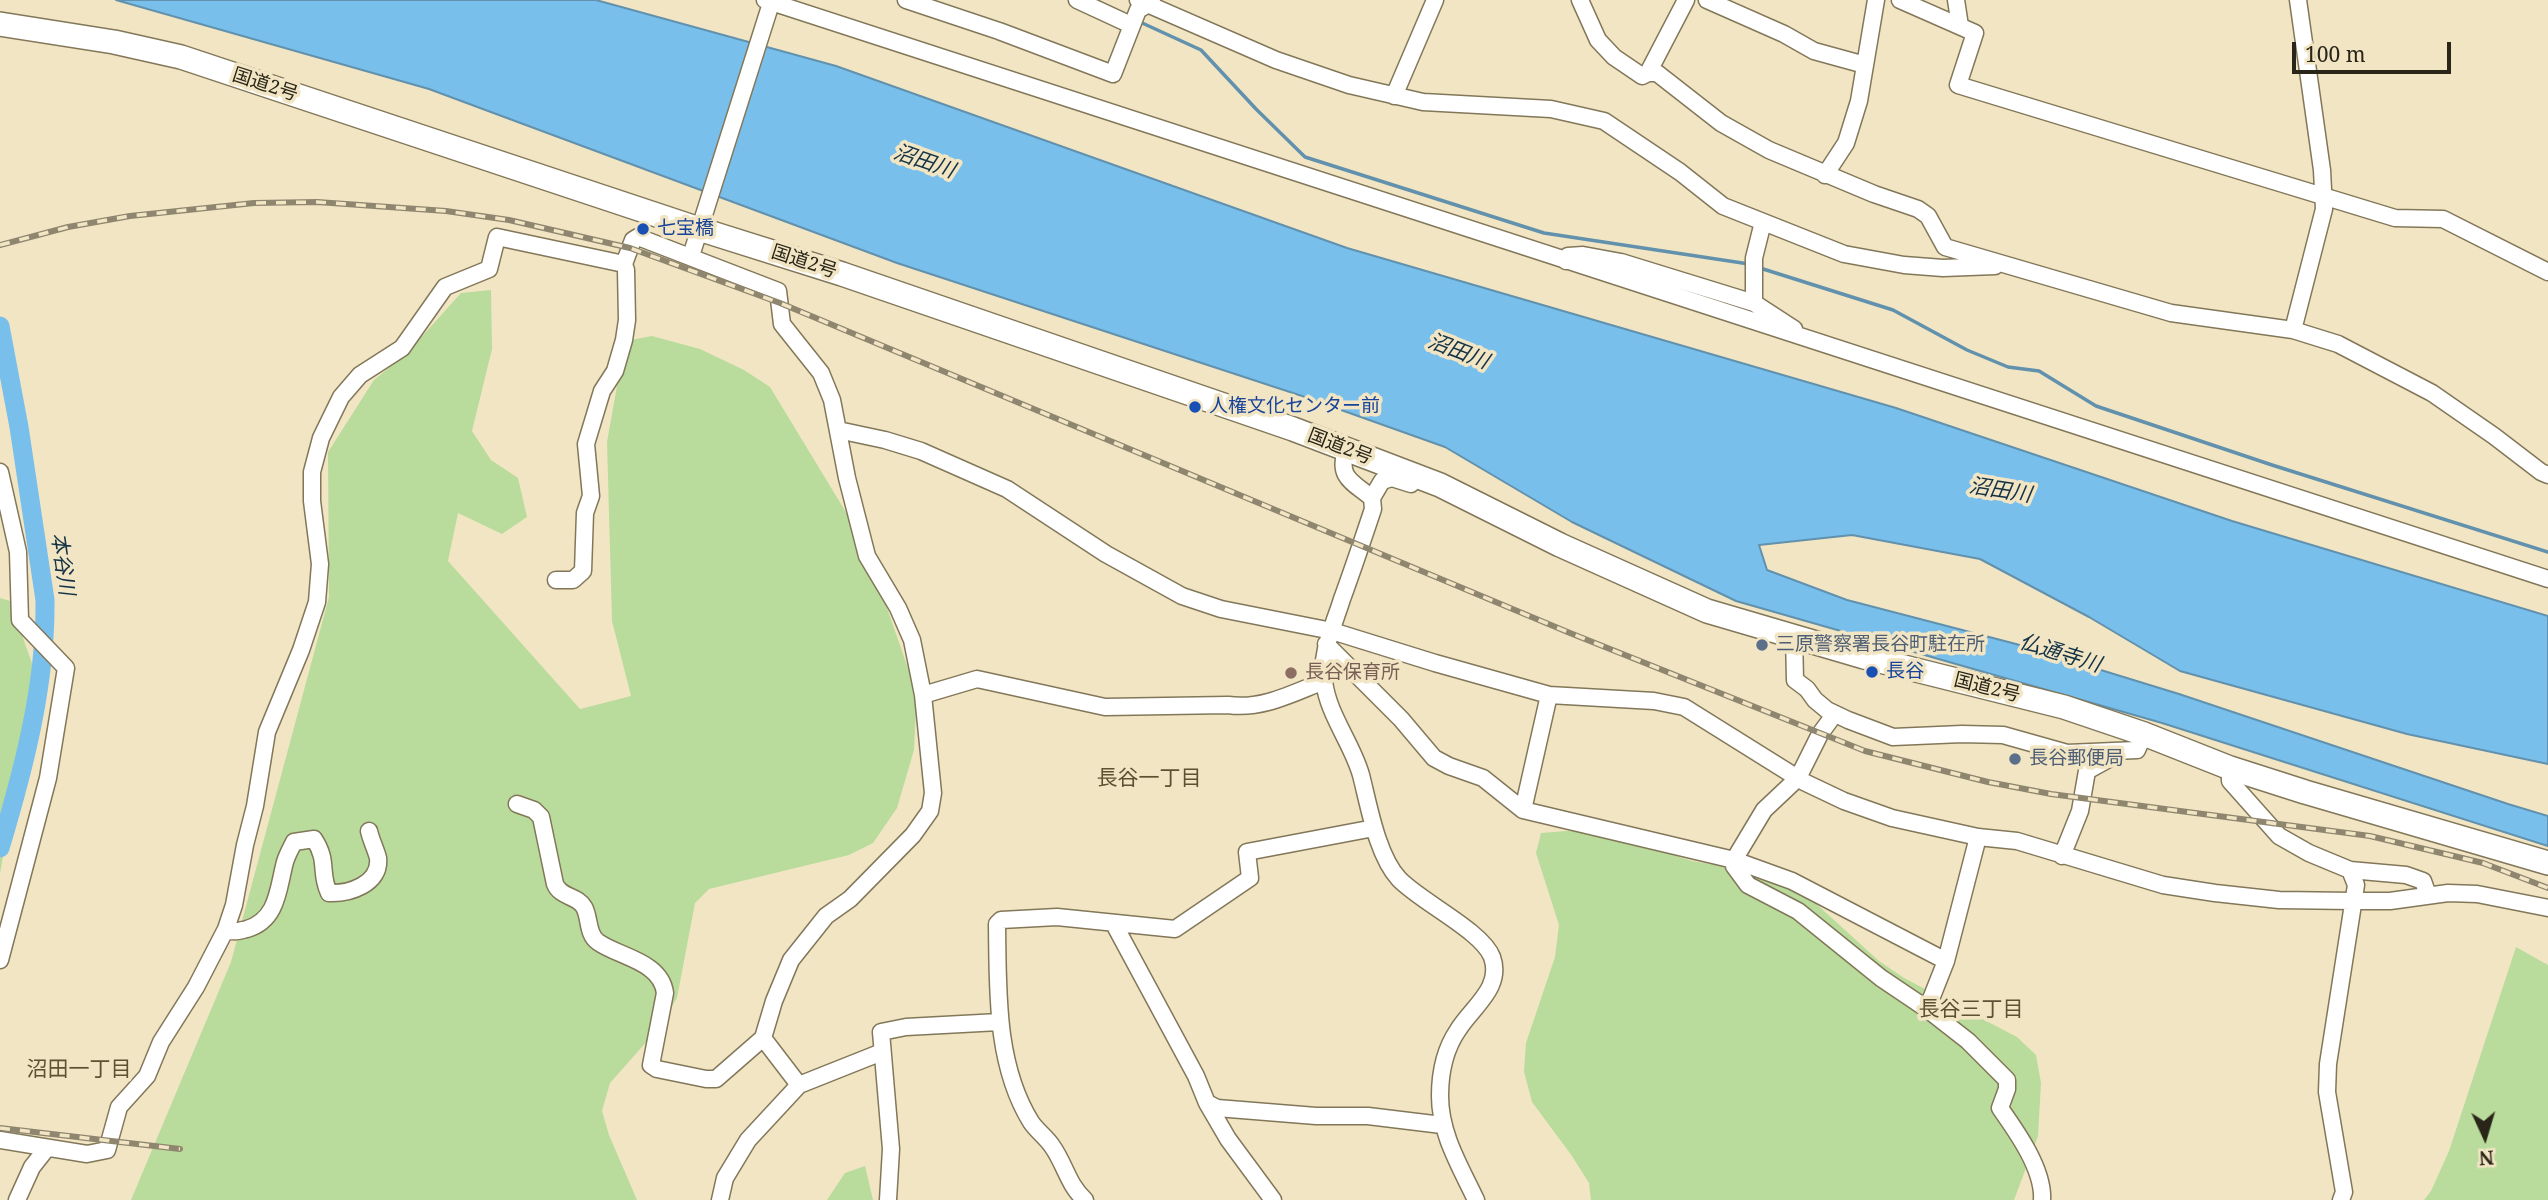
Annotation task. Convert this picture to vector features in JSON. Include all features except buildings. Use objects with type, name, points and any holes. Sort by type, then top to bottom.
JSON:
[{"type":"highway","name":"国道2号","points":[[0,24],[114,42],[181,57],[702,221],[855,278],[1293,429],[1440,485],[1560,545],[1707,611],[1924,673],[2064,707],[2144,734],[2230,768],[2548,863]]},
{"type":"street","points":[[1077,0],[1142,8],[1276,60],[1349,85],[1394,96],[1423,102],[1551,109],[1604,121],[1680,172],[1723,206],[1844,254],[1904,265],[1943,268],[1997,266],[2000,263]]},
{"type":"street","points":[[1394,96],[1435,0]]},
{"type":"street","points":[[1580,0],[1598,40],[1614,57],[1642,76],[1657,73],[1721,123],[1769,150],[1825,175],[1918,209],[1928,216],[1945,247],[2171,313],[2293,330],[2338,344],[2432,393],[2548,475]]},
{"type":"street","points":[[1648,73],[1686,0]]},
{"type":"street","points":[[1707,0],[1784,34],[1814,51],[1865,65]]},
{"type":"street","points":[[1825,175],[1846,143],[1859,101],[1876,0]]},
{"type":"street","points":[[1900,0],[1975,33],[1958,85],[2395,218],[2443,219],[2548,272]]},
{"type":"street","points":[[1956,0],[1960,26]]},
{"type":"street","points":[[2293,330],[2324,209],[2298,0]]},
{"type":"street","points":[[916,2],[1113,74],[1142,8]]},
{"type":"street","points":[[691,256],[769,3],[2548,579]]},
{"type":"street","points":[[1754,303],[1754,258],[1763,222]]},
{"type":"street","points":[[0,1140],[86,1154],[107,1150],[119,1107],[147,1076],[161,1042],[196,987],[226,929],[234,905],[255,806],[267,732],[317,602],[320,564],[312,501],[312,472],[321,438],[341,397],[360,375],[401,348],[445,287],[489,269],[497,237],[624,264]]},
{"type":"street","points":[[517,804],[534,810],[541,817],[555,884],[558,890],[580,902],[585,908],[597,942],[640,962],[664,985],[665,993],[651,1065],[657,1069],[706,1079],[716,1079],[763,1038],[774,1001],[791,960],[809,934],[826,916],[850,899],[913,835],[930,811],[933,793],[923,695],[912,640],[898,608],[867,556],[846,478],[832,400],[821,373],[782,324],[778,291],[638,237],[633,240],[624,264],[627,320],[624,340],[615,372],[602,391],[586,444],[591,496],[585,513],[583,571],[573,580],[556,580]]},
{"type":"street","points":[[1566,261],[1569,256],[1583,255],[1621,262],[1754,303],[1797,331],[1798,337]]},
{"type":"street","points":[[838,430],[921,451],[1007,489],[1106,554],[1182,596],[1221,609],[1549,695],[1654,701],[1684,707],[1798,778],[1843,801],[1892,817],[1978,836],[2017,841],[2163,885],[2215,893],[2279,900],[2353,901],[2477,894],[2548,908]]},
{"type":"street","points":[[1346,450],[1342,464],[1345,477],[1372,498]]},
{"type":"street","points":[[0,472],[18,552],[20,620],[66,668],[48,778],[0,961]]},
{"type":"street","points":[[1474,502],[1470,508],[1432,490],[1392,478],[1382,481],[1372,498],[1373,509],[1329,637],[1324,681],[1330,706],[1359,768],[1374,828],[1392,872],[1409,890],[1480,940],[1492,956],[1494,980],[1486,995],[1457,1030],[1447,1052],[1440,1086],[1443,1125],[1476,1200]]},
{"type":"street","points":[[1794,636],[1795,680],[1807,689],[1820,710],[1832,719],[1851,728],[1863,726]]},
{"type":"street","points":[[1329,637],[1434,758],[1483,778],[1523,810],[1734,860],[1792,881],[1946,961]]},
{"type":"street","points":[[923,695],[977,679],[1105,707],[1241,707],[1268,702],[1324,681]]},
{"type":"street","points":[[1523,810],[1549,695]]},
{"type":"street","points":[[1815,700],[1827,709],[1893,737],[2003,735],[2067,753],[2137,750],[2144,734]]},
{"type":"street","points":[[1832,719],[1798,778],[1765,810],[1734,860],[1734,866],[1748,885],[1798,911],[1881,978],[1968,1041],[2007,1080],[2007,1089],[2000,1108],[2016,1131],[2039,1177],[2042,1200]]},
{"type":"street","points":[[2062,856],[2080,811],[2087,771],[2125,751]]},
{"type":"street","points":[[2230,768],[2230,782],[2279,836],[2309,853],[2350,870],[2406,875],[2423,881],[2428,895]]},
{"type":"street","points":[[1085,1200],[1069,1182],[1052,1145],[1032,1123],[1014,1083],[999,1022],[997,924],[1001,920],[1057,917],[1175,929],[1250,878],[1247,852],[1374,828]]},
{"type":"street","points":[[226,929],[234,933],[255,926],[269,916],[279,894],[285,859],[294,842],[314,839],[323,852],[324,882],[329,893],[343,894],[367,884],[377,872],[378,859],[369,831]]},
{"type":"street","points":[[1927,1009],[1946,961],[1978,836]]},
{"type":"street","points":[[2341,1200],[2344,1192],[2327,1083],[2356,885],[2350,870]]},
{"type":"street","points":[[1114,924],[1196,1076],[1207,1103],[1228,1139],[1273,1200]]},
{"type":"street","points":[[888,1200],[891,1149],[881,1032],[906,1027],[999,1022]]},
{"type":"street","points":[[763,1038],[799,1085]]},
{"type":"street","points":[[720,1200],[725,1178],[748,1140],[799,1085],[882,1052]]},
{"type":"street","points":[[1207,1103],[1217,1108],[1316,1116],[1368,1116],[1443,1125]]},
{"type":"street","points":[[18,1200],[32,1167],[47,1148]]},
{"type":"green space","points":[[491,290],[492,349],[472,431],[491,460],[518,478],[527,517],[502,534],[458,513],[448,561],[580,709],[631,696],[612,621],[607,442],[625,341],[652,336],[700,349],[744,370],[770,387],[864,542],[910,674],[916,710],[914,750],[897,808],[873,843],[849,855],[709,889],[695,903],[677,998],[657,1030],[610,1083],[602,1111],[609,1135],[637,1200],[131,1200],[231,962],[329,597],[328,452],[374,380],[407,353],[461,293]]},
{"type":"green space","points":[[0,598],[10,601],[34,669],[0,874]]},
{"type":"green space","points":[[1591,829],[1692,861],[1765,873],[1800,889],[1879,961],[1904,978],[2017,1037],[2036,1055],[2041,1083],[2038,1136],[2014,1200],[1591,1200],[1589,1183],[1532,1102],[1524,1072],[1526,1043],[1555,957],[1559,925],[1536,853],[1541,833]]},
{"type":"green space","points":[[2516,947],[2548,965],[2548,1200],[2424,1200],[2431,1191],[2449,1151]]},
{"type":"green space","points":[[865,1166],[873,1200],[827,1200],[845,1173]]},
{"type":"water","name":"沼田川","points":[[116,0],[596,0],[836,66],[1347,248],[1896,408],[2232,521],[2548,616],[2548,764],[2407,734],[2180,671],[2089,617],[1980,559],[1852,535],[1759,545],[1767,570],[1847,600],[2016,644],[2179,694],[2548,816],[2548,846],[2162,723],[1736,601],[1572,522],[1445,447],[1299,395],[897,263],[429,89]]},
{"type":"waterway","points":[[1140,22],[1201,50],[1305,157],[1544,233],[1749,264]]},
{"type":"waterway","points":[[1760,268],[1893,310],[1967,350],[2008,367],[2039,371],[2096,406],[2548,552]]},
{"type":"waterway","name":"本谷川","points":[[0,326],[19,427],[45,600],[38,694],[0,848]]},
{"type":"railway","points":[[0,245],[68,227],[130,216],[254,203],[317,202],[446,211],[509,220],[630,248],[780,303],[1570,633],[1865,751],[1988,782],[2051,794],[2370,836],[2483,863],[2548,888]]},
{"type":"railway","points":[[0,1128],[180,1149]]},
{"type":"place","name":"七宝橋","points":[[643,229]]},
{"type":"place","name":"人権文化センター前","points":[[1195,407]]},
{"type":"place","name":"三原警察署長谷町駐在所","points":[[1762,645]]},
{"type":"place","name":"長谷","points":[[1872,672]]},
{"type":"place","name":"長谷保育所","points":[[1291,673]]},
{"type":"place","name":"長谷郵便局","points":[[2015,759]]},
{"type":"district","name":"長谷一丁目","points":[[1149,779]]},
{"type":"district","name":"長谷三丁目","points":[[1971,1010]]},
{"type":"district","name":"沼田一丁目","points":[[79,1070]]},
{"type":"water label","name":"仏通寺川","points":[[2060,654]]}]
